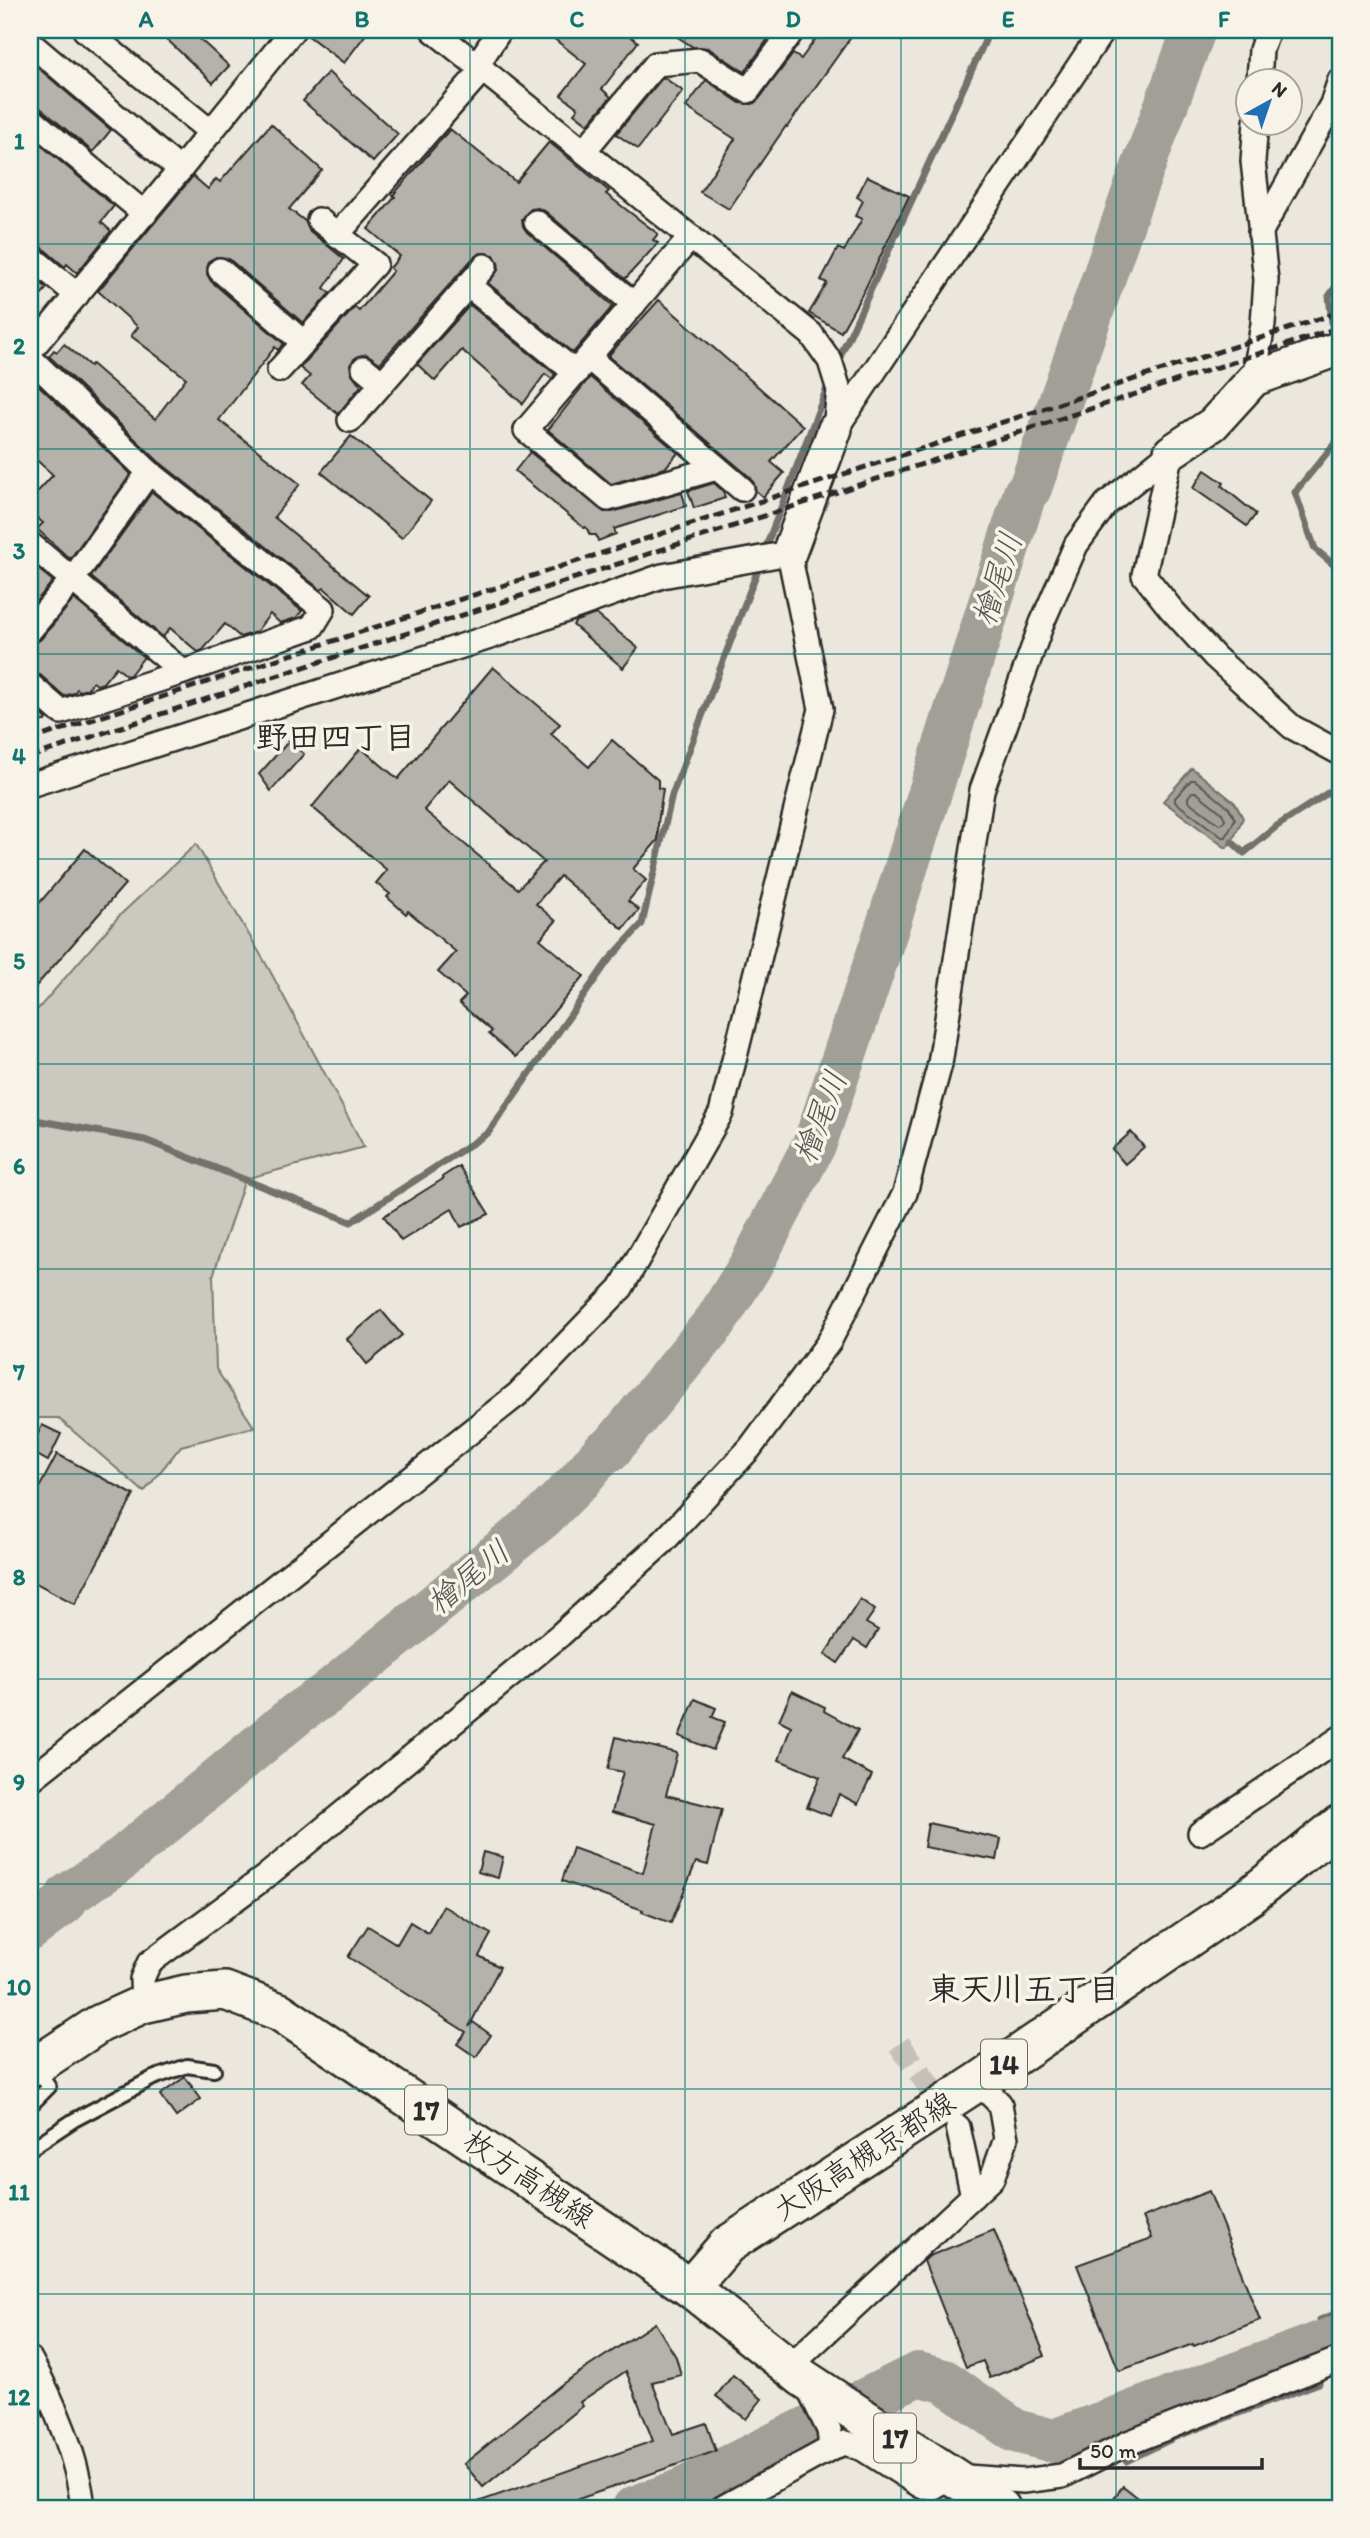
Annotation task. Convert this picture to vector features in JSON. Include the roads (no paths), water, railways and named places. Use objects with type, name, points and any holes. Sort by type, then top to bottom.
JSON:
[{"type":"main road","name":"大阪高槻京都線","points":[[690,2288],[727,2245],[978,2082],[1248,1898],[1334,1830]]},
{"type":"main road","name":"枚方高槻線","points":[[31,2066],[99,2024],[144,2004],[186,1994],[225,1991],[280,2012],[690,2288],[796,2372],[1001,2508]]},
{"type":"street","points":[[85,30],[211,132]]},
{"type":"street","points":[[30,351],[145,214],[293,30]]},
{"type":"street","points":[[433,30],[811,334],[830,361],[839,390],[835,429]]},
{"type":"street","points":[[337,234],[480,67],[500,30]]},
{"type":"street","points":[[584,151],[656,64],[700,60],[748,91],[793,30]]},
{"type":"street","points":[[30,1780],[518,1394],[621,1288],[721,1113],[821,709],[789,553],[835,429],[1103,30]]},
{"type":"street","points":[[1260,66],[1261,50],[1268,30]]},
{"type":"street","points":[[30,43],[180,170]]},
{"type":"street","points":[[1260,233],[1332,104],[1340,80]]},
{"type":"street","points":[[30,118],[145,214]]},
{"type":"street","points":[[1254,379],[1263,324],[1266,280],[1253,161],[1255,136]]},
{"type":"street","points":[[279,370],[375,264],[319,220]]},
{"type":"street","points":[[536,222],[635,304]]},
{"type":"street","points":[[691,237],[526,430],[608,499],[717,468]]},
{"type":"street","points":[[30,256],[77,295]]},
{"type":"street","points":[[350,420],[485,266]]},
{"type":"street","points":[[220,270],[304,343]]},
{"type":"street","points":[[468,285],[582,366],[742,489]]},
{"type":"street","points":[[144,2004],[142,1979],[149,1963],[265,1877],[560,1635],[663,1542],[750,1448],[829,1342],[905,1192],[940,1064],[982,790],[1041,624],[1076,545],[1106,505],[1171,452],[1213,424],[1254,379],[1340,348]]},
{"type":"street","points":[[30,358],[149,472],[324,609],[312,627],[61,712],[30,685]]},
{"type":"street","points":[[364,368],[382,383]]},
{"type":"street","points":[[1171,452],[1144,575],[1215,657],[1292,727],[1340,753]]},
{"type":"street","points":[[30,630],[72,579],[149,472]]},
{"type":"street","points":[[30,544],[183,672]]},
{"type":"street","points":[[30,785],[490,637],[662,576],[789,553]]},
{"type":"street","points":[[1200,1833],[1340,1738]]},
{"type":"street","points":[[831,2448],[830,2430],[796,2372],[992,2178],[1006,2139],[1000,2104],[978,2082]]},
{"type":"street","points":[[958,2127],[973,2196]]},
{"type":"street","points":[[30,2359],[50,2396],[81,2487],[83,2508]]},
{"type":"street","points":[[722,2508],[831,2448],[845,2444],[863,2449],[922,2486],[931,2488],[952,2476],[1023,2481],[1062,2476],[1128,2443],[1340,2359]]},
{"type":"lane","points":[[30,2106],[49,2087],[31,2066]]},
{"type":"lane","points":[[30,2148],[74,2120],[153,2078],[187,2066],[214,2070]]},
{"type":"water","points":[[1192,768],[1235,803],[1243,818],[1232,842],[1226,848],[1163,801]]},
{"type":"waterway","points":[[837,363],[990,30]]},
{"type":"waterway","name":"檜尾川","points":[[30,1929],[65,1902],[68,1895],[114,1865],[299,1712],[326,1694],[543,1517],[603,1452],[609,1451],[716,1321],[752,1263],[815,1143],[886,931],[1025,493],[1030,488],[1194,30]]},
{"type":"waterway","points":[[1334,340],[1329,296],[1340,281]]},
{"type":"waterway","points":[[1336,358],[1340,376]]},
{"type":"waterway","points":[[764,552],[830,380]]},
{"type":"waterway","points":[[1340,437],[1295,492],[1315,549],[1340,570]]},
{"type":"waterway","points":[[30,1119],[145,1140],[351,1222],[488,1133],[608,961],[642,924],[672,795],[760,564]]},
{"type":"waterway","points":[[1232,842],[1244,853],[1277,826],[1340,785]]},
{"type":"waterway","points":[[1320,2320],[1340,2312]]},
{"type":"waterway","points":[[634,2508],[680,2491],[918,2374],[944,2381],[1015,2431],[1054,2441],[1340,2336]]},
{"type":"waterway","points":[[1126,2461],[1175,2437],[1319,2383]]},
{"type":"tunnel","points":[[899,2044],[950,2116]]},
{"type":"railway","points":[[30,740],[1340,312]]},
{"type":"railway","points":[[30,757],[1340,327]]},
{"type":"district","name":"野田四丁目","points":[[336,737]]},
{"type":"district","name":"東天川五丁目","points":[[1024,1989]]}]
